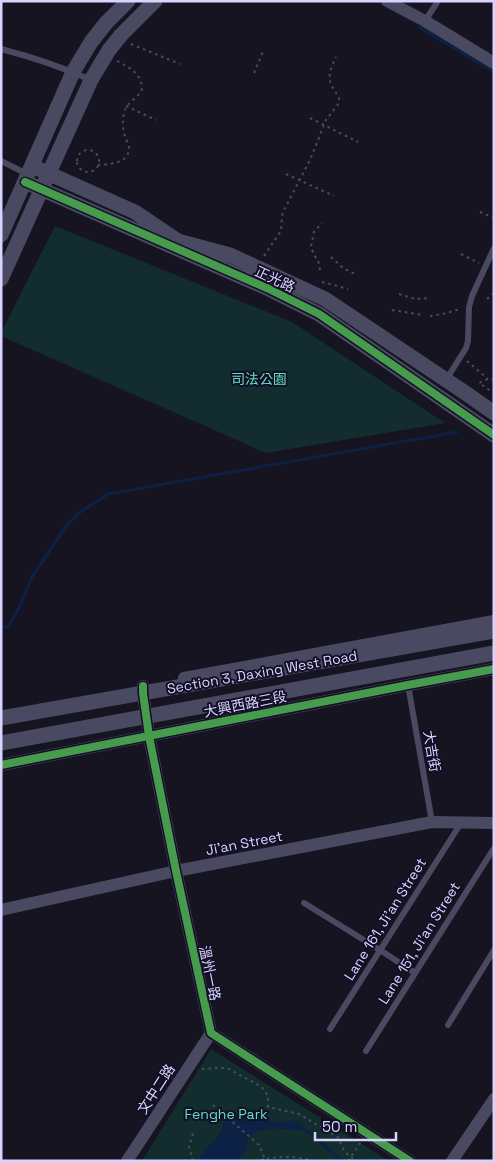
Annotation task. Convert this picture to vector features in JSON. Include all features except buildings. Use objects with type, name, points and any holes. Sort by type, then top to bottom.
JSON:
[{"type":"street","points":[[1,235],[73,72],[91,42],[106,23],[128,1]]},
{"type":"street","points":[[1,279],[91,80],[109,50],[121,35],[155,1]]},
{"type":"street","points":[[387,1],[425,21],[494,63]]},
{"type":"street","name":"正光路","points":[[28,174],[49,173],[134,212],[178,241],[230,255],[494,435]]},
{"type":"street","name":"正光路","points":[[28,174],[42,190],[265,279],[325,299],[494,413]]},
{"type":"street","points":[[1,710],[143,689],[494,621]]},
{"type":"street","name":"Section 3, Daxing West Road","points":[[1,718],[143,689],[494,631]]},
{"type":"street","name":"Section 3, Daxing West Road","points":[[1,743],[494,654]]},
{"type":"street","name":"大興西路三段","points":[[1,765],[408,684],[494,669]]},
{"type":"street","name":"溫州一路","points":[[143,689],[149,736],[210,1034]]},
{"type":"street","name":"Ji'an Street","points":[[1,910],[176,871],[432,822],[494,823]]},
{"type":"street","points":[[210,1034],[410,1161]]},
{"type":"street","name":"文中二路","points":[[127,1161],[210,1034]]},
{"type":"street","points":[[452,1161],[494,1099]]},
{"type":"lane","points":[[425,21],[438,1]]},
{"type":"lane","points":[[1,49],[34,58],[91,80]]},
{"type":"lane","points":[[1,162],[28,174]]},
{"type":"lane","points":[[446,380],[466,348],[469,307],[472,296],[494,248]]},
{"type":"lane","name":"大吉街","points":[[408,684],[432,822]]},
{"type":"lane","name":"Lane 161, Ji'an Street","points":[[330,1029],[461,822]]},
{"type":"lane","name":"Lane 151, Ji'an Street","points":[[366,1051],[494,848]]},
{"type":"lane","points":[[304,902],[415,973]]},
{"type":"lane","points":[[448,1026],[494,950]]},
{"type":"path","points":[[129,44],[180,64]]},
{"type":"path","points":[[254,73],[264,49]]},
{"type":"path","points":[[264,256],[281,231],[282,216],[310,160],[328,116],[338,106],[340,97],[334,91],[330,80],[330,69],[336,57]]},
{"type":"path","points":[[98,165],[116,163],[122,160],[128,153],[122,121],[126,106],[141,92],[140,79],[130,68],[117,61]]},
{"type":"path","points":[[126,106],[156,120]]},
{"type":"path","points":[[310,118],[358,142]]},
{"type":"path","points":[[85,151],[92,151],[98,159],[98,165],[92,171],[82,170],[77,161],[79,155],[85,151]]},
{"type":"path","points":[[78,174],[82,170]]},
{"type":"path","points":[[286,174],[334,196]]},
{"type":"path","points":[[480,212],[494,218]]},
{"type":"path","points":[[320,270],[318,260],[311,247],[314,232],[322,223]]},
{"type":"path","points":[[461,254],[486,266]]},
{"type":"path","points":[[331,257],[343,268],[355,274]]},
{"type":"path","points":[[322,282],[348,289]]},
{"type":"path","points":[[487,299],[494,293]]},
{"type":"path","points":[[399,294],[415,299],[430,298]]},
{"type":"path","points":[[430,316],[469,307]]},
{"type":"path","points":[[392,310],[423,315]]},
{"type":"path","points":[[461,356],[488,379],[494,380]]},
{"type":"path","points":[[488,379],[478,383],[494,393]]},
{"type":"path","points":[[197,1070],[227,1068],[262,1087],[268,1096],[268,1107],[299,1114],[339,1138],[341,1148],[357,1161]]},
{"type":"path","points":[[213,1105],[259,1145],[266,1160]]},
{"type":"path","points":[[193,1161],[188,1148],[194,1130]]},
{"type":"path","points":[[348,1161],[362,1140]]},
{"type":"path","points":[[255,1161],[290,1156],[313,1161]]},
{"type":"green space","name":"司法公園","points":[[55,226],[292,322],[445,423],[266,453],[1,336]]},
{"type":"green space","name":"Fenghe Park","points":[[211,1049],[389,1161],[142,1161]]},
{"type":"water","points":[[226,1110],[236,1114],[247,1110],[267,1120],[276,1122],[294,1121],[303,1124],[299,1131],[270,1129],[256,1132],[250,1136],[247,1142],[247,1150],[240,1161],[199,1161],[203,1152],[220,1132]]},
{"type":"waterway","points":[[419,27],[494,72]]},
{"type":"waterway","points":[[1,627],[8,627],[19,608],[32,577],[66,526],[79,513],[108,494],[457,432]]},
{"type":"waterway","points":[[301,1127],[317,1138],[342,1161]]},
{"type":"cycle path","points":[[25,182],[269,289],[319,314],[494,435]]},
{"type":"cycle path","points":[[1,765],[494,669]]},
{"type":"cycle path","points":[[143,686],[149,736],[211,1033],[410,1161]]}]
